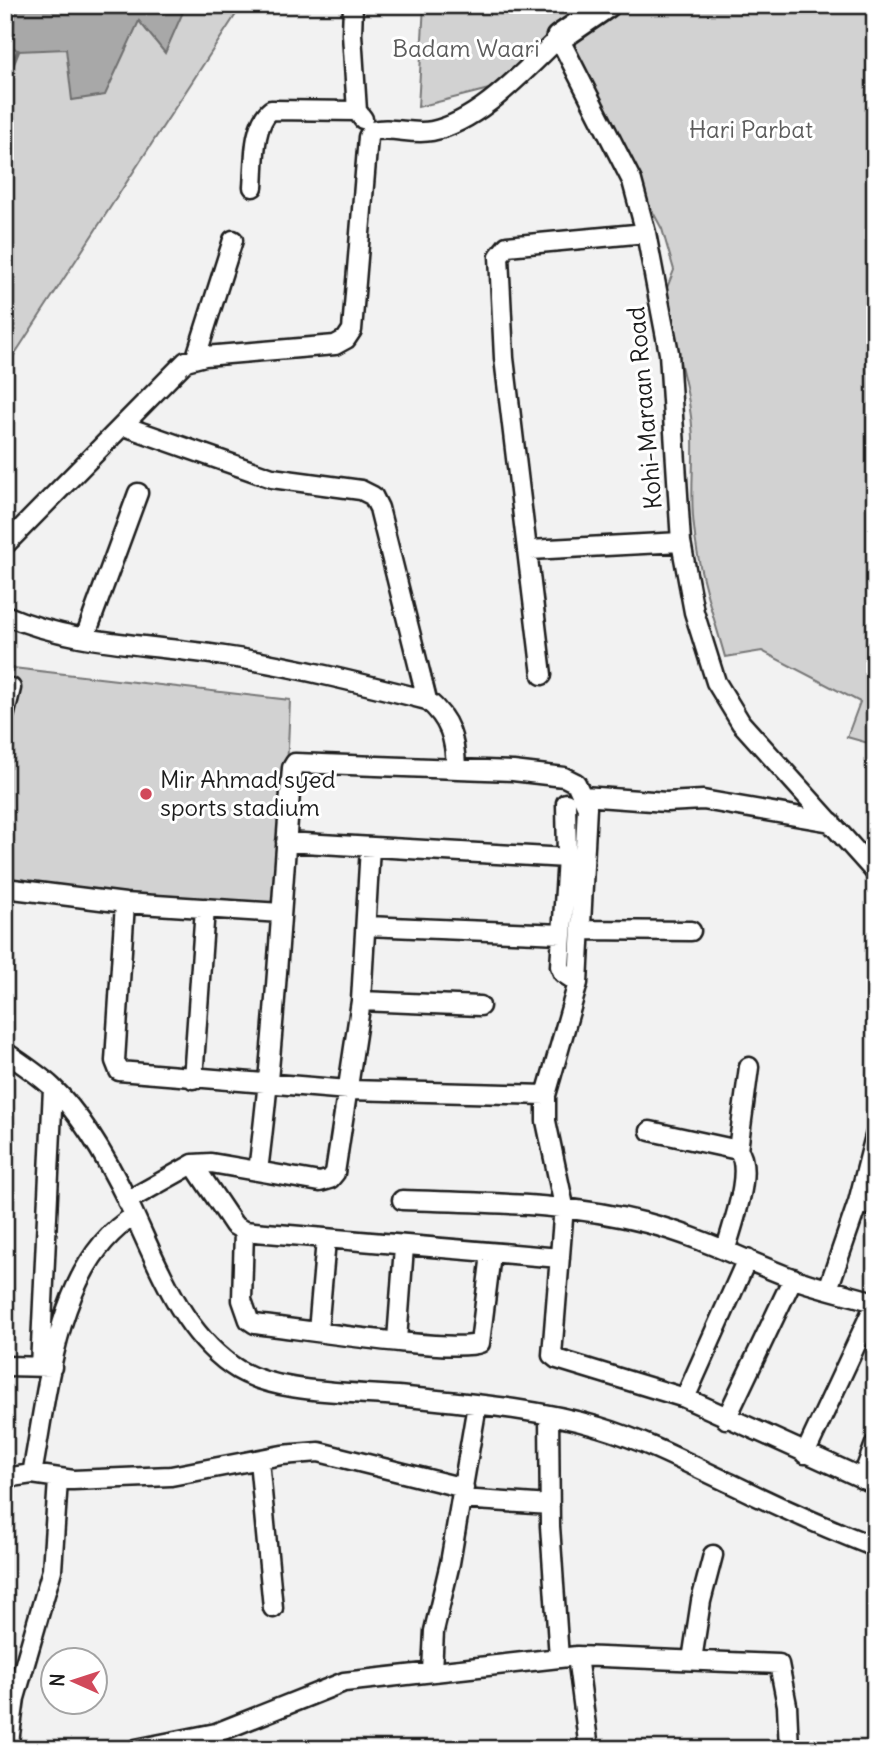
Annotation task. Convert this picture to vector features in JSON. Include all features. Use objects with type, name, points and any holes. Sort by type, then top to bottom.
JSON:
[{"type":"street","points":[[353,5],[357,111],[372,131]]},
{"type":"street","points":[[372,131],[430,132],[445,128],[503,90],[559,37],[607,5]]},
{"type":"street","name":"Kohi-Maraan Road","points":[[559,37],[632,181],[646,233],[669,352],[681,542],[694,612],[716,682],[741,723],[872,864]]},
{"type":"street","points":[[253,187],[259,129],[263,116],[271,110],[357,111]]},
{"type":"street","points":[[5,545],[124,426],[175,370],[196,357],[320,347],[346,340],[352,330],[368,137],[372,131]]},
{"type":"street","points":[[542,675],[530,550],[504,358],[499,256],[506,246],[646,233]]},
{"type":"street","points":[[196,357],[233,240]]},
{"type":"street","points":[[124,426],[272,478],[353,489],[373,496],[379,508],[427,700]]},
{"type":"street","points":[[85,638],[138,493]]},
{"type":"street","points":[[530,550],[681,542]]},
{"type":"street","points":[[5,615],[85,638],[223,655],[304,670],[427,700],[441,711],[450,727],[456,767]]},
{"type":"street","points":[[5,713],[11,688]]},
{"type":"street","points":[[258,1171],[269,1085],[286,842],[292,768],[295,762],[456,767],[564,777],[576,783],[567,858],[561,971],[578,983]]},
{"type":"street","points":[[574,800],[703,800],[831,822]]},
{"type":"street","points":[[574,800],[586,807],[578,983],[546,1095],[550,1143],[564,1206],[552,1355],[557,1359],[685,1398],[869,1482],[875,1444]]},
{"type":"street","points":[[286,842],[567,858]]},
{"type":"street","points":[[46,1367],[76,1283],[103,1240],[131,1208],[192,1164],[211,1163],[308,1181],[330,1179],[335,1173],[361,1001],[370,847]]},
{"type":"street","points":[[5,888],[125,903],[281,912]]},
{"type":"street","points":[[125,903],[116,1068],[124,1074],[348,1090],[546,1095]]},
{"type":"street","points":[[193,1079],[205,908]]},
{"type":"street","points":[[366,926],[562,934]]},
{"type":"street","points":[[582,930],[691,931]]},
{"type":"street","points":[[361,1001],[480,1006]]},
{"type":"street","points":[[5,1052],[53,1088],[75,1114],[131,1208],[177,1306],[214,1352],[233,1367],[258,1378],[305,1388],[477,1405],[549,1415],[600,1427],[654,1447],[808,1520],[875,1547]]},
{"type":"street","points":[[726,1249],[744,1175],[744,1161],[738,1150],[749,1067]]},
{"type":"street","points":[[32,1474],[46,1367],[53,1088]]},
{"type":"street","points":[[650,1131],[738,1150]]},
{"type":"street","points":[[828,1289],[866,1205],[875,1136]]},
{"type":"street","points":[[192,1164],[234,1225],[244,1231],[404,1247],[560,1258]]},
{"type":"street","points":[[402,1200],[564,1206],[650,1223],[726,1249],[793,1278],[875,1303],[805,1454]]},
{"type":"street","points":[[244,1231],[242,1300],[249,1320],[255,1324],[397,1340],[465,1346],[480,1343],[491,1254]]},
{"type":"street","points":[[318,1331],[326,1240]]},
{"type":"street","points":[[397,1340],[404,1247]]},
{"type":"street","points":[[685,1398],[747,1259]]},
{"type":"street","points":[[726,1419],[793,1278]]},
{"type":"street","points":[[5,1366],[46,1367]]},
{"type":"street","points":[[432,1671],[434,1631],[463,1494],[477,1405]]},
{"type":"street","points":[[549,1415],[550,1505],[568,1657],[589,1749]]},
{"type":"street","points":[[5,1478],[32,1474],[58,1480],[171,1476],[301,1452],[320,1452],[463,1494],[550,1505]]},
{"type":"street","points":[[259,1460],[273,1608]]},
{"type":"street","points":[[8,1749],[15,1698],[52,1570],[58,1480]]},
{"type":"street","points":[[692,1660],[701,1601],[713,1555]]},
{"type":"street","points":[[136,1749],[216,1733],[344,1682],[568,1657],[779,1664],[787,1705],[789,1749]]},
{"type":"green space","points":[[5,5],[242,5],[5,369]]},
{"type":"green space","name":"Badam Waari","points":[[424,5],[594,5],[489,89],[418,107]]},
{"type":"green space","name":"Hari Parbat","points":[[624,5],[875,5],[875,745],[847,737],[860,702],[762,651],[725,657],[706,593],[696,544],[692,504],[693,437],[689,402],[661,303],[674,270],[662,229],[559,38]]},
{"type":"green space","name":"Mir Ahmad syed sports stadium","points":[[13,668],[290,700],[281,913],[5,880],[5,709]]},
{"type":"shaded area","points":[[5,5],[186,5],[165,53],[139,21],[105,95],[72,100],[66,49],[18,51],[5,40]]},
{"type":"waterway","points":[[5,83],[18,51]]},
{"type":"place","name":"Mir Ahmad syed sports stadium","points":[[146,794]]}]
